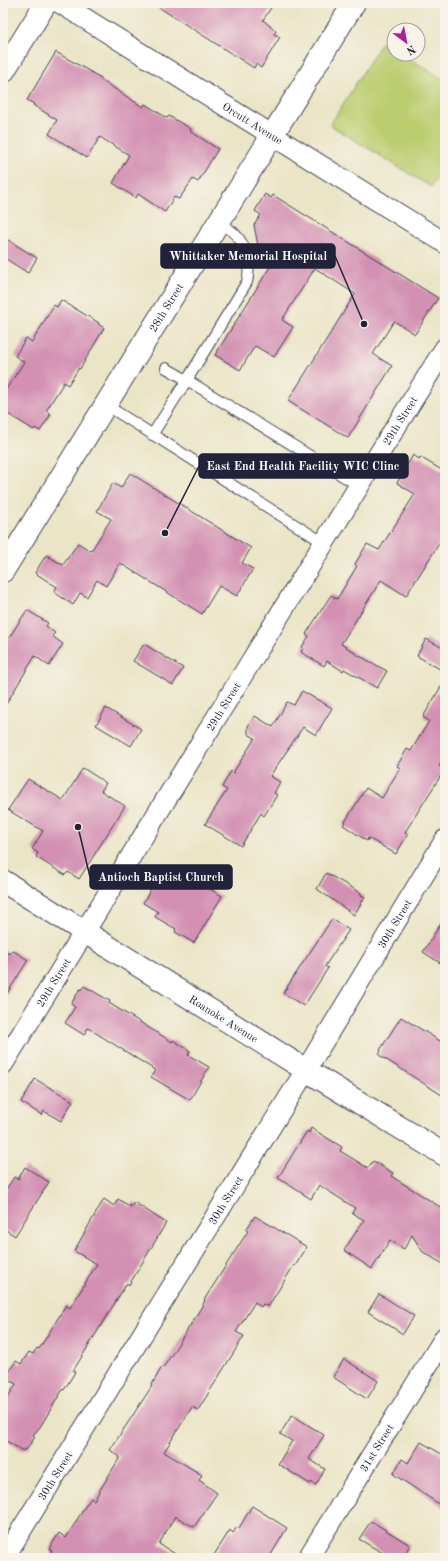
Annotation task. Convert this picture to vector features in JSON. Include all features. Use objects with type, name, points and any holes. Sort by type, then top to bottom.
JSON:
[{"type":"main road","points":[[3,72],[46,3]]},
{"type":"main road","name":"28th Street","points":[[3,571],[354,3]]},
{"type":"main road","name":"Roanoke Avenue","points":[[3,881],[445,1155]]},
{"type":"street","name":"Orcutt Avenue","points":[[60,3],[445,243]]},
{"type":"street","name":"29th Street","points":[[3,1064],[445,348]]},
{"type":"street","name":"30th Street","points":[[4,1558],[306,1070],[445,840]]},
{"type":"street","name":"31st Street","points":[[308,1558],[445,1337]]},
{"type":"lane","points":[[152,434],[247,282],[250,271],[248,260],[241,243],[235,234],[219,222]]},
{"type":"lane","points":[[166,368],[359,486]]},
{"type":"lane","points":[[106,405],[324,543]]},
{"type":"green space","points":[[382,42],[386,44],[386,62],[415,62],[445,80],[445,165],[431,187],[330,125]]},
{"type":"building","points":[[152,3],[274,3],[263,20],[276,31],[274,34],[280,37],[261,68],[256,64],[254,68]]},
{"type":"building","points":[[56,52],[101,78],[101,80],[143,107],[145,104],[167,118],[169,116],[191,129],[190,131],[218,149],[198,182],[193,179],[179,199],[174,197],[165,212],[138,194],[136,198],[113,183],[129,155],[100,137],[87,158],[49,134],[57,120],[27,100]]},
{"type":"building","points":[[265,194],[271,198],[273,195],[438,298],[415,334],[394,321],[373,354],[392,366],[348,438],[288,401],[355,294],[315,268],[282,320],[293,327],[274,357],[255,346],[240,370],[215,355],[270,267],[261,261],[254,225],[261,215],[255,211]]},
{"type":"building","points":[[3,237],[37,258],[28,273],[3,257]]},
{"type":"building","points":[[61,300],[99,323],[98,324],[104,328],[80,369],[79,368],[68,385],[64,382],[46,411],[51,414],[40,431],[35,428],[34,430],[3,411],[3,394],[24,362],[15,356],[26,338],[32,342],[54,305],[57,307]]},
{"type":"building","points":[[413,455],[419,459],[420,457],[445,472],[445,534],[406,596],[381,580],[341,644],[387,671],[377,688],[344,669],[343,671],[327,661],[324,666],[301,652],[302,647],[309,636],[306,634],[331,595],[337,599],[357,566],[355,564],[367,544],[379,550],[415,494],[397,483]]},
{"type":"building","points":[[130,473],[251,548],[242,563],[253,569],[237,596],[219,586],[202,614],[120,563],[106,586],[97,580],[87,597],[80,593],[73,605],[54,592],[57,587],[35,573],[46,555],[63,565],[78,543],[91,551],[111,519],[97,511],[113,483],[121,488]]},
{"type":"building","points":[[27,610],[48,623],[46,626],[55,633],[52,636],[63,644],[49,666],[35,656],[3,709],[3,647]]},
{"type":"building","points":[[426,639],[445,649],[445,672],[417,656]]},
{"type":"building","points":[[144,644],[183,668],[173,685],[133,661]]},
{"type":"building","points":[[445,680],[445,756],[439,766],[445,769],[405,832],[408,834],[396,854],[368,838],[367,841],[343,825],[366,788],[382,798],[400,768],[397,766],[407,749],[411,751],[429,721],[423,717]]},
{"type":"building","points":[[302,691],[332,708],[316,735],[303,727],[270,776],[280,782],[274,793],[277,795],[264,816],[261,813],[241,846],[205,824],[227,790],[222,787],[231,771],[233,773],[255,738],[248,734],[248,726],[255,716],[273,727],[287,702],[294,705]]},
{"type":"building","points":[[106,708],[141,729],[131,746],[96,725]]},
{"type":"building","points":[[83,768],[106,783],[101,791],[125,806],[79,879],[68,872],[65,875],[36,857],[38,853],[32,849],[43,831],[8,810],[28,779],[63,800]]},
{"type":"building","points":[[326,873],[361,893],[361,895],[365,897],[354,915],[317,889]]},
{"type":"building","points":[[159,875],[171,882],[174,878],[186,885],[190,878],[222,896],[194,943],[175,932],[176,929],[155,917],[158,912],[143,903]]},
{"type":"building","points":[[445,917],[445,966],[423,952]]},
{"type":"building","points":[[332,919],[349,930],[325,966],[328,968],[304,1006],[283,993]]},
{"type":"building","points":[[3,950],[9,954],[12,950],[28,960],[3,1000]]},
{"type":"building","points":[[84,986],[110,1001],[109,1003],[172,1042],[173,1040],[190,1051],[188,1055],[209,1067],[190,1100],[151,1077],[155,1070],[88,1028],[84,1035],[65,1023],[75,1007],[71,1004],[80,989],[81,990]]},
{"type":"building","points":[[401,1017],[445,1044],[445,1097],[379,1055],[380,1050]]},
{"type":"building","points":[[35,1079],[73,1101],[61,1121],[44,1111],[42,1115],[21,1102]]},
{"type":"building","points":[[311,1128],[342,1147],[340,1151],[368,1168],[373,1161],[393,1173],[391,1176],[445,1210],[445,1265],[423,1252],[412,1235],[404,1249],[390,1240],[372,1269],[344,1250],[364,1220],[352,1213],[355,1208],[319,1185],[311,1199],[278,1178],[307,1131],[309,1133]]},
{"type":"building","points":[[25,1167],[49,1182],[15,1236],[3,1228],[3,1194],[14,1177],[18,1179]]},
{"type":"building","points":[[104,1199],[114,1206],[118,1199],[131,1207],[134,1202],[166,1223],[129,1285],[127,1283],[73,1371],[75,1372],[64,1390],[63,1389],[40,1427],[33,1435],[35,1437],[26,1450],[24,1449],[23,1451],[3,1439],[3,1405],[16,1384],[5,1377],[16,1361],[21,1364],[29,1352],[33,1354],[37,1348],[39,1349],[66,1305],[70,1308],[97,1264],[74,1251]]},
{"type":"building","points":[[255,1216],[307,1247],[268,1307],[263,1304],[261,1307],[255,1302],[236,1332],[244,1336],[198,1410],[192,1407],[164,1452],[202,1475],[199,1480],[217,1493],[194,1527],[175,1516],[159,1544],[182,1558],[48,1558],[52,1551],[49,1549],[59,1533],[66,1538],[91,1498],[94,1500],[120,1457],[110,1450],[193,1321],[205,1301],[204,1300],[248,1231],[246,1230]]},
{"type":"building","points":[[379,1294],[414,1316],[403,1334],[368,1312]]},
{"type":"building","points":[[344,1359],[378,1381],[367,1399],[333,1377]]},
{"type":"building","points":[[292,1415],[324,1435],[309,1459],[325,1469],[316,1485],[311,1482],[310,1484],[278,1464],[292,1441],[280,1434]]},
{"type":"building","points":[[421,1442],[445,1456],[445,1508],[393,1474],[402,1459],[408,1463]]},
{"type":"building","points":[[252,1506],[287,1528],[269,1558],[212,1558],[230,1530],[233,1533],[237,1527],[239,1528]]},
{"type":"building","points":[[371,1521],[410,1545],[402,1558],[391,1558],[359,1539]]},
{"type":"place","name":"Whittaker Memorial Hospital","points":[[364,324]]},
{"type":"place","name":"East End Health Facility WIC Clinc","points":[[165,533]]},
{"type":"place","name":"Antioch Baptist Church","points":[[78,827]]}]
